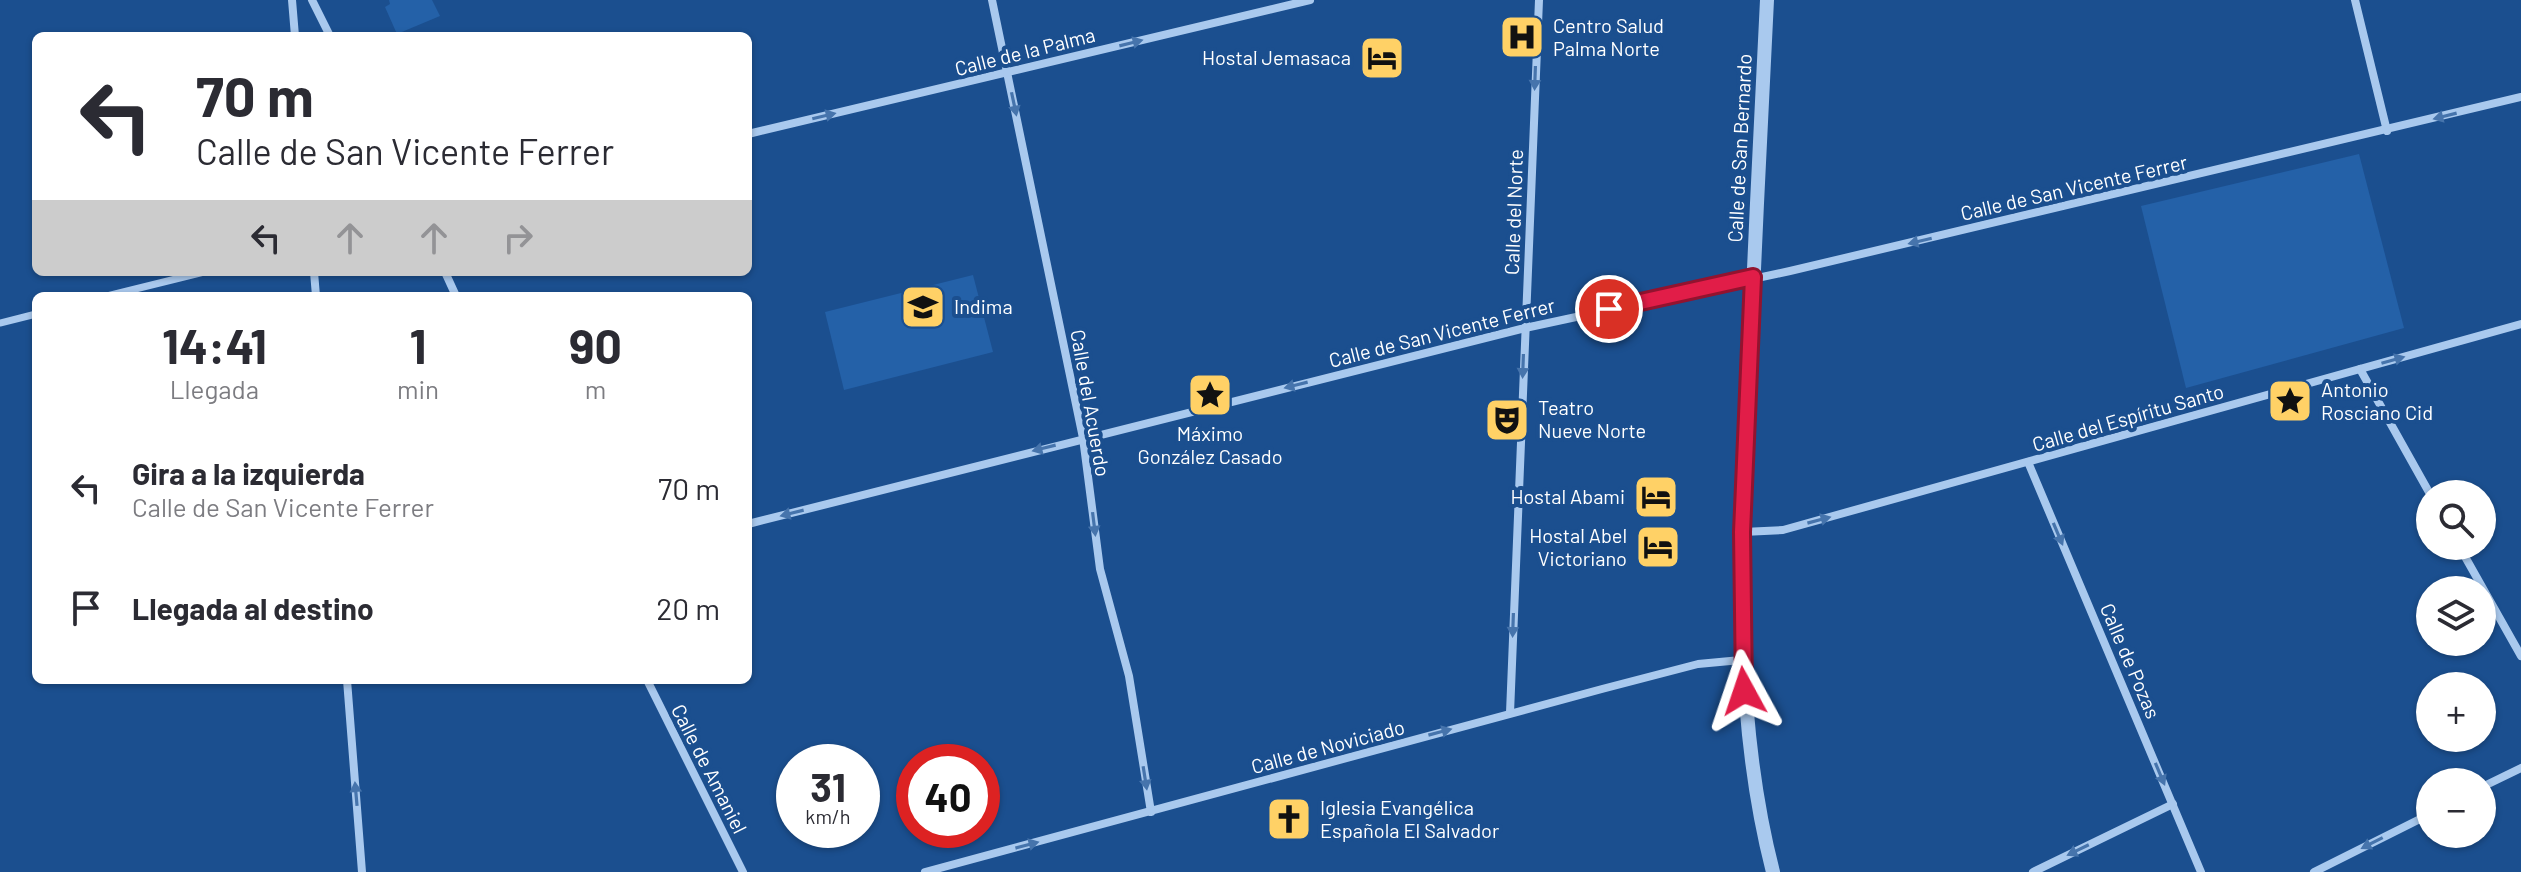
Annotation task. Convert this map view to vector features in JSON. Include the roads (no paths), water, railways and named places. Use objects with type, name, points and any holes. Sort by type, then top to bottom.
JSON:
[{"type":"street","points":[[292,0],[295,32]]},
{"type":"street","points":[[312,0],[328,32]]},
{"type":"street","name":"Calle del Acuerdo","points":[[992,0],[1083,438],[1100,569],[1129,676],[1151,812]]},
{"type":"street","points":[[1264,0],[1265,11]]},
{"type":"street","name":"Calle de la Palma","points":[[752,133],[1310,0]]},
{"type":"street","name":"Calle del Norte","points":[[1510,713],[1539,0]]},
{"type":"street","name":"Calle de San Bernardo","points":[[1767,0],[1742,532],[1741,660],[1753,776],[1773,872]]},
{"type":"street","points":[[2355,0],[2387,131]]},
{"type":"street","name":"Calle de San Vicente Ferrer","points":[[752,523],[1525,328],[2387,131],[2521,97]]},
{"type":"street","points":[[123,292],[188,276]]},
{"type":"street","points":[[0,323],[32,315]]},
{"type":"street","name":"Calle del Espíritu Santo","points":[[1742,532],[1783,530],[2521,324]]},
{"type":"street","points":[[2360,369],[2422,480]]},
{"type":"street","name":"Calle de Pozas","points":[[2028,462],[2201,872]]},
{"type":"street","points":[[2467,560],[2521,656]]},
{"type":"street","name":"Calle de Noviciado","points":[[925,872],[1698,664],[1741,660]]},
{"type":"street","points":[[347,684],[362,872]]},
{"type":"street","name":"Calle de Amaniel","points":[[649,684],[743,872]]},
{"type":"street","points":[[2496,780],[2521,768]]},
{"type":"street","points":[[2033,872],[2173,804]]},
{"type":"street","points":[[2314,872],[2416,821]]},
{"type":"place","name":"Centro Salud Palma Norte","points":[[1522,37]]},
{"type":"place","name":"Hostal Jemasaca","points":[[1382,58]]},
{"type":"place","name":"Indima","points":[[923,307]]},
{"type":"place","name":"Máximo González Casado","points":[[1210,395]]},
{"type":"place","name":"Antonio Rosciano Cid","points":[[2290,401]]},
{"type":"place","name":"Teatro Nueve Norte","points":[[1507,420]]},
{"type":"place","name":"Hostal Abami","points":[[1656,497]]},
{"type":"place","name":"Hostal Abel Victoriano","points":[[1658,547]]},
{"type":"place","name":"Iglesia Evangélica Española El Salvador","points":[[1289,819]]}]
